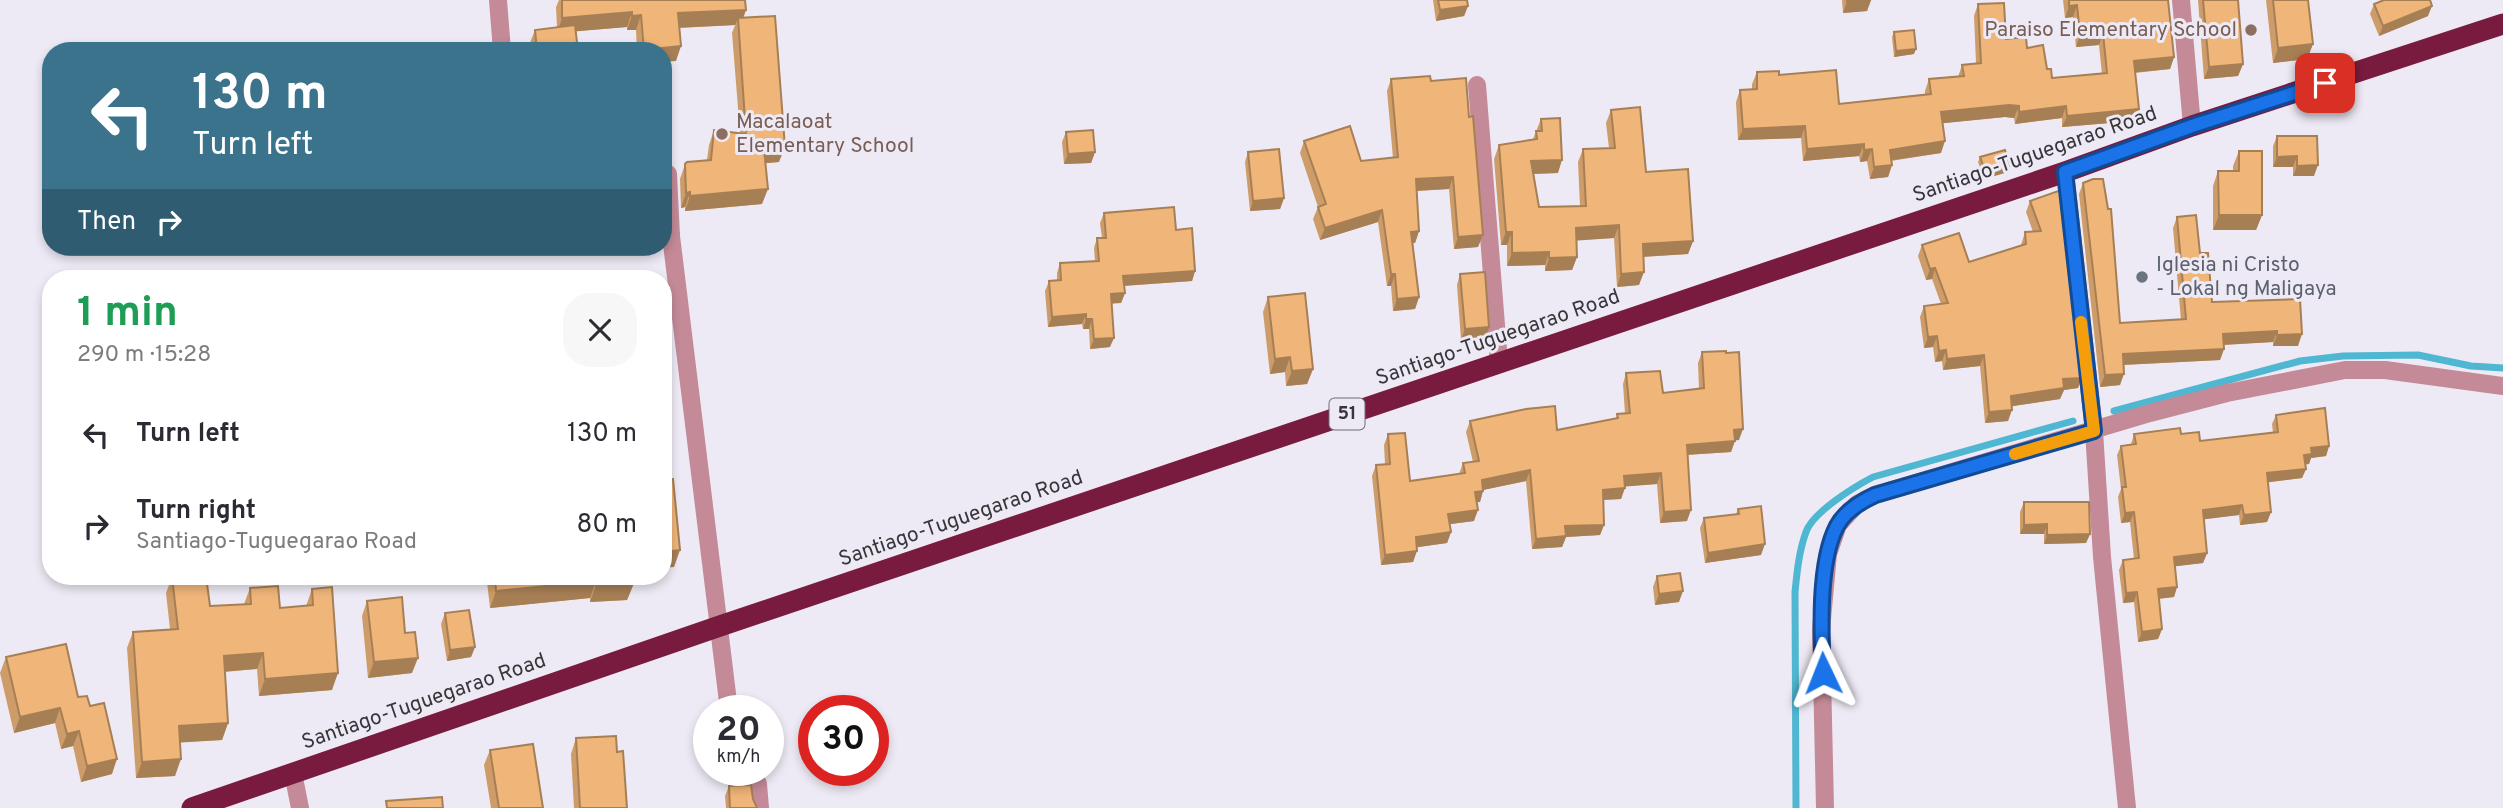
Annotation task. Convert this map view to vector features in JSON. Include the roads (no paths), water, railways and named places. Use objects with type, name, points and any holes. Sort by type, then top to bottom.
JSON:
[{"type":"highway","name":"Santiago-Tuguegarao Road","points":[[192,808],[717,627],[2065,172],[2192,126],[2503,24]]},
{"type":"street","points":[[498,0],[501,42]]},
{"type":"street","points":[[2181,0],[2192,126]]},
{"type":"street","points":[[1477,85],[1499,363]]},
{"type":"street","points":[[2065,172],[2094,431],[2102,557],[2127,808]]},
{"type":"street","points":[[672,275],[727,695]]},
{"type":"street","points":[[1825,808],[1821,630],[1828,554],[1838,525],[1857,504],[1875,495],[2150,413],[2227,393],[2345,370],[2385,370],[2503,386]]},
{"type":"street","points":[[293,773],[300,808]]},
{"type":"street","points":[[758,786],[760,808]]},
{"type":"waterway","points":[[2114,411],[2300,361],[2343,356],[2418,355],[2471,366],[2503,368]]},
{"type":"waterway","points":[[1796,808],[1795,592],[1802,547],[1810,524],[1835,501],[1873,477],[2073,421]]},
{"type":"place","name":"Paraiso Elementary School","points":[[2251,30]]},
{"type":"place","name":"Macalaoat Elementary School","points":[[722,134]]},
{"type":"place","name":"Iglesia ni Cristo - Lokal ng Maligaya","points":[[2142,277]]}]
